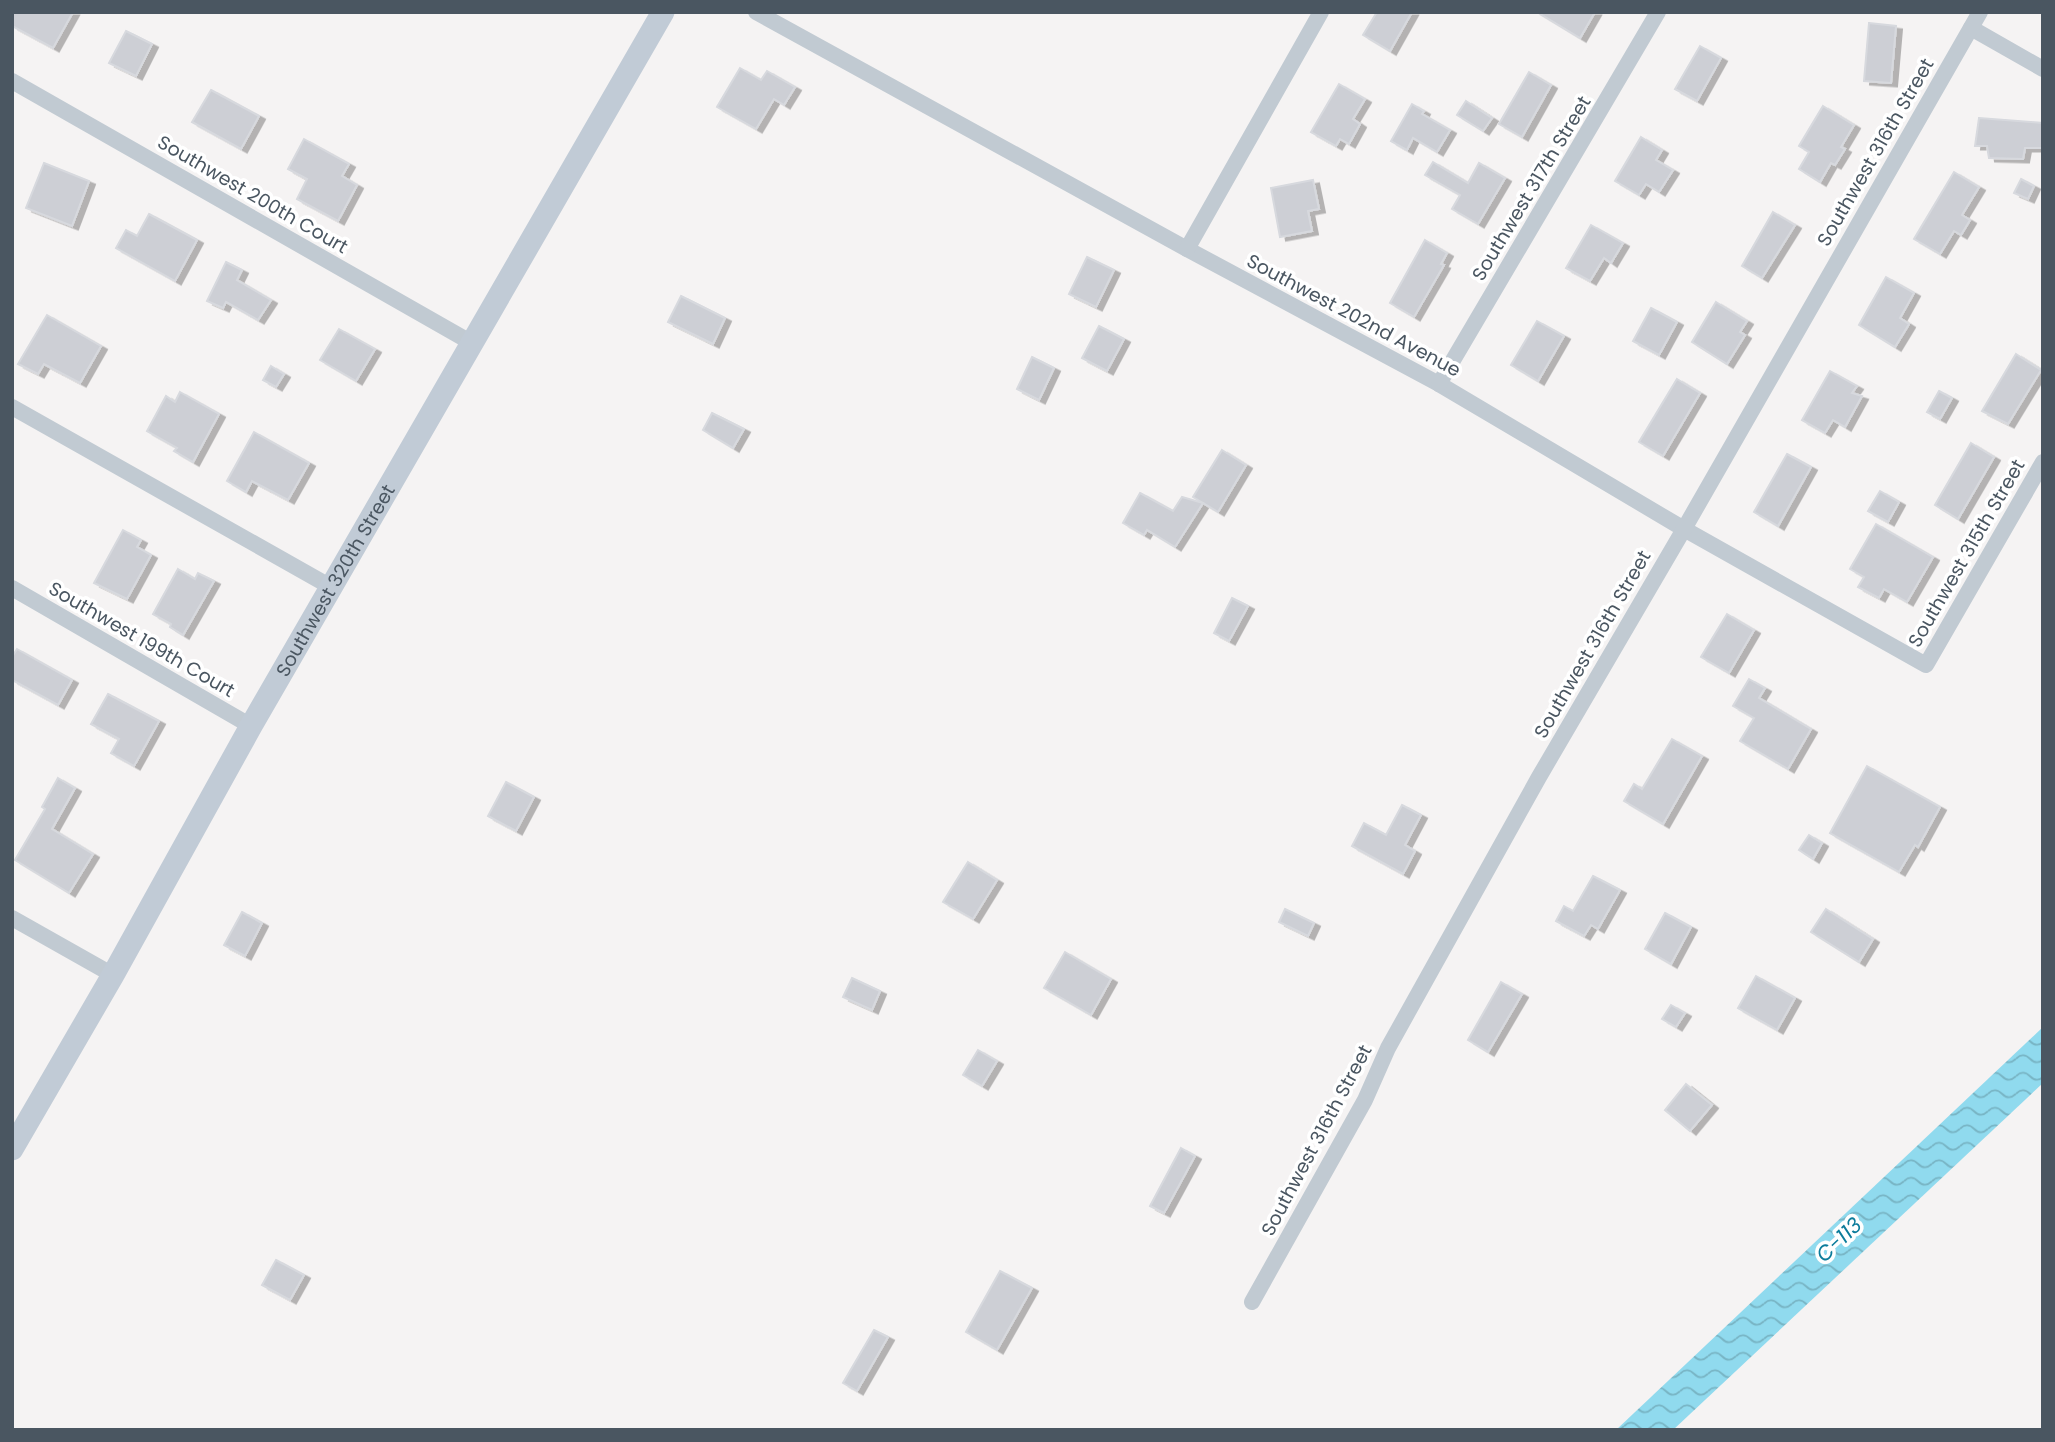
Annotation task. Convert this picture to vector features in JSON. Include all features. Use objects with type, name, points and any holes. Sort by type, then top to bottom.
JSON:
[{"type":"street","name":"Southwest 320th Street","points":[[12,1149],[113,975],[251,726],[663,12]]},
{"type":"street","name":"Southwest 202nd Avenue","points":[[756,12],[1439,384],[1684,528],[1926,665]]},
{"type":"street","points":[[1187,249],[1321,12]]},
{"type":"street","name":"Southwest 317th Street","points":[[1439,384],[1658,12]]},
{"type":"street","name":"Southwest 316th Street","points":[[1252,1302],[1365,1100],[1388,1048],[1539,777],[1980,12]]},
{"type":"street","points":[[1971,28],[2043,69]]},
{"type":"street","name":"Southwest 200th Court","points":[[12,81],[472,343]]},
{"type":"street","points":[[12,407],[331,587]]},
{"type":"street","name":"Southwest 315th Street","points":[[1926,665],[2043,462]]},
{"type":"street","name":"Southwest 199th Court","points":[[12,588],[251,726]]},
{"type":"street","points":[[12,918],[113,975]]},
{"type":"water","name":"C-113","points":[[2043,1027],[2043,1083],[1673,1430],[1616,1430]]},
{"type":"building","points":[[12,12],[73,12],[53,48],[12,26]]},
{"type":"building","points":[[1377,12],[1412,12],[1390,51],[1363,35]]},
{"type":"building","points":[[1537,12],[1595,12],[1580,38]]},
{"type":"building","points":[[1869,23],[1896,26],[1891,83],[1864,81]]},
{"type":"building","points":[[126,31],[152,44],[136,76],[109,63]]},
{"type":"building","points":[[1700,46],[1721,58],[1697,101],[1675,89]]},
{"type":"building","points":[[740,68],[761,80],[767,71],[795,87],[784,105],[774,99],[756,129],[717,107]]},
{"type":"building","points":[[1529,72],[1551,85],[1522,137],[1499,124]]},
{"type":"building","points":[[1339,84],[1365,99],[1353,119],[1360,124],[1349,144],[1340,139],[1336,146],[1311,132]]},
{"type":"building","points":[[211,90],[259,116],[241,149],[192,122]]},
{"type":"building","points":[[1466,101],[1492,118],[1483,131],[1457,115]]},
{"type":"building","points":[[1412,104],[1424,111],[1422,114],[1450,130],[1437,152],[1413,138],[1407,150],[1391,141]]},
{"type":"building","points":[[1823,106],[1854,125],[1841,147],[1845,149],[1835,165],[1831,163],[1820,182],[1799,169],[1809,152],[1799,146]]},
{"type":"building","points":[[1979,118],[2043,123],[2043,148],[2025,148],[2023,159],[1989,158],[1987,146],[1975,146]]},
{"type":"building","points":[[1641,137],[1662,150],[1656,160],[1673,170],[1659,192],[1646,184],[1639,195],[1615,181]]},
{"type":"building","points":[[304,139],[349,164],[342,176],[357,185],[338,221],[297,199],[307,179],[288,169]]},
{"type":"building","points":[[1433,162],[1468,183],[1479,163],[1505,178],[1478,224],[1452,209],[1460,195],[1425,175]]},
{"type":"building","points":[[44,163],[89,181],[72,226],[26,208]]},
{"type":"building","points":[[1954,172],[1979,187],[1962,215],[1970,220],[1961,235],[1954,231],[1940,254],[1914,239]]},
{"type":"building","points":[[2021,179],[2034,186],[2028,199],[2014,193]]},
{"type":"building","points":[[1313,180],[1319,209],[1308,211],[1312,231],[1280,237],[1271,188]]},
{"type":"building","points":[[1773,212],[1795,225],[1762,278],[1742,266]]},
{"type":"building","points":[[149,214],[197,240],[175,281],[116,248],[126,230],[137,236]]},
{"type":"building","points":[[1591,225],[1623,243],[1611,263],[1604,258],[1590,281],[1566,268]]},
{"type":"building","points":[[1425,240],[1447,253],[1441,264],[1444,265],[1414,317],[1390,303]]},
{"type":"building","points":[[1087,257],[1114,270],[1096,307],[1069,294]]},
{"type":"building","points":[[226,262],[242,270],[237,280],[271,300],[258,320],[226,302],[223,308],[207,301]]},
{"type":"building","points":[[1886,277],[1914,293],[1900,318],[1909,324],[1895,347],[1859,325]]},
{"type":"building","points":[[681,296],[725,318],[713,344],[668,322]]},
{"type":"building","points":[[1716,302],[1747,321],[1740,332],[1745,335],[1727,364],[1692,342]]},
{"type":"building","points":[[1651,308],[1677,322],[1659,355],[1633,341]]},
{"type":"building","points":[[47,315],[101,346],[80,383],[44,364],[38,374],[18,364]]},
{"type":"building","points":[[1537,321],[1564,336],[1538,381],[1511,365]]},
{"type":"building","points":[[1099,326],[1124,339],[1107,371],[1082,358]]},
{"type":"building","points":[[339,329],[375,349],[356,381],[320,360]]},
{"type":"building","points":[[2016,354],[2041,370],[2008,424],[1982,411]]},
{"type":"building","points":[[1032,357],[1054,368],[1039,400],[1017,389]]},
{"type":"building","points":[[271,366],[284,374],[276,387],[263,380]]},
{"type":"building","points":[[1830,371],[1857,386],[1852,393],[1862,396],[1845,427],[1833,420],[1825,433],[1802,420]]},
{"type":"building","points":[[1677,379],[1700,393],[1663,456],[1639,442]]},
{"type":"building","points":[[1939,391],[1952,398],[1940,419],[1927,412]]},
{"type":"building","points":[[180,392],[219,414],[193,462],[174,451],[177,448],[147,431],[166,396],[175,402]]},
{"type":"building","points":[[712,413],[744,429],[733,448],[703,430]]},
{"type":"building","points":[[254,432],[309,463],[288,500],[252,481],[246,492],[227,481]]},
{"type":"building","points":[[1971,443],[1994,457],[1958,519],[1935,505]]},
{"type":"building","points":[[1222,450],[1246,465],[1218,512],[1193,497]]},
{"type":"building","points":[[1787,454],[1811,467],[1778,526],[1754,512]]},
{"type":"building","points":[[1880,491],[1899,502],[1888,522],[1868,511]]},
{"type":"building","points":[[1140,493],[1173,511],[1182,497],[1203,503],[1175,547],[1147,530],[1144,535],[1123,523]]},
{"type":"building","points":[[1876,524],[1933,557],[1907,602],[1884,589],[1879,598],[1858,587],[1864,577],[1850,569]]},
{"type":"building","points":[[123,530],[141,540],[137,547],[151,555],[127,599],[94,583]]},
{"type":"building","points":[[178,569],[195,579],[198,573],[214,581],[183,635],[170,627],[171,624],[153,614]]},
{"type":"building","points":[[1232,598],[1248,606],[1229,641],[1214,633]]},
{"type":"building","points":[[1727,614],[1754,630],[1729,673],[1701,657]]},
{"type":"building","points":[[17,649],[72,680],[58,705],[12,680],[12,657]]},
{"type":"building","points":[[1749,679],[1765,688],[1759,698],[1811,729],[1788,769],[1740,741],[1754,718],[1733,706]]},
{"type":"building","points":[[108,694],[159,721],[134,766],[111,753],[119,739],[91,724]]},
{"type":"building","points":[[1672,739],[1702,756],[1663,824],[1624,801],[1634,784],[1642,789]]},
{"type":"building","points":[[1867,766],[1940,807],[1918,847],[1915,845],[1899,872],[1830,833]]},
{"type":"building","points":[[58,778],[75,788],[52,829],[93,854],[69,893],[15,860],[45,809],[42,807]]},
{"type":"building","points":[[506,782],[534,797],[516,831],[488,816]]},
{"type":"building","points":[[1402,805],[1421,815],[1405,845],[1415,851],[1403,874],[1352,846],[1364,823],[1386,835]]},
{"type":"building","points":[[1809,835],[1822,843],[1813,859],[1799,850]]},
{"type":"building","points":[[968,862],[997,880],[973,919],[943,902]]},
{"type":"building","points":[[1593,876],[1620,890],[1598,929],[1591,925],[1584,936],[1556,921],[1564,906],[1573,911]]},
{"type":"building","points":[[1285,909],[1314,923],[1308,936],[1279,922]]},
{"type":"building","points":[[1826,909],[1873,939],[1859,962],[1811,932]]},
{"type":"building","points":[[242,912],[262,923],[245,956],[224,945]]},
{"type":"building","points":[[1665,913],[1691,927],[1671,964],[1645,949]]},
{"type":"building","points":[[1065,952],[1111,979],[1091,1015],[1044,988]]},
{"type":"building","points":[[1756,976],[1795,998],[1777,1030],[1738,1008]]},
{"type":"building","points":[[852,978],[880,991],[872,1010],[843,997]]},
{"type":"building","points":[[1501,982],[1522,994],[1488,1052],[1468,1040]]},
{"type":"building","points":[[1671,1005],[1685,1013],[1676,1027],[1662,1019]]},
{"type":"building","points":[[978,1050],[997,1061],[982,1086],[963,1075]]},
{"type":"building","points":[[1686,1084],[1712,1105],[1690,1131],[1665,1110]]},
{"type":"building","points":[[1181,1148],[1195,1156],[1164,1213],[1150,1206]]},
{"type":"building","points":[[276,1260],[304,1275],[290,1300],[262,1285]]},
{"type":"building","points":[[1000,1271],[1032,1288],[997,1350],[966,1332]]},
{"type":"building","points":[[874,1330],[888,1337],[857,1391],[843,1383]]}]
